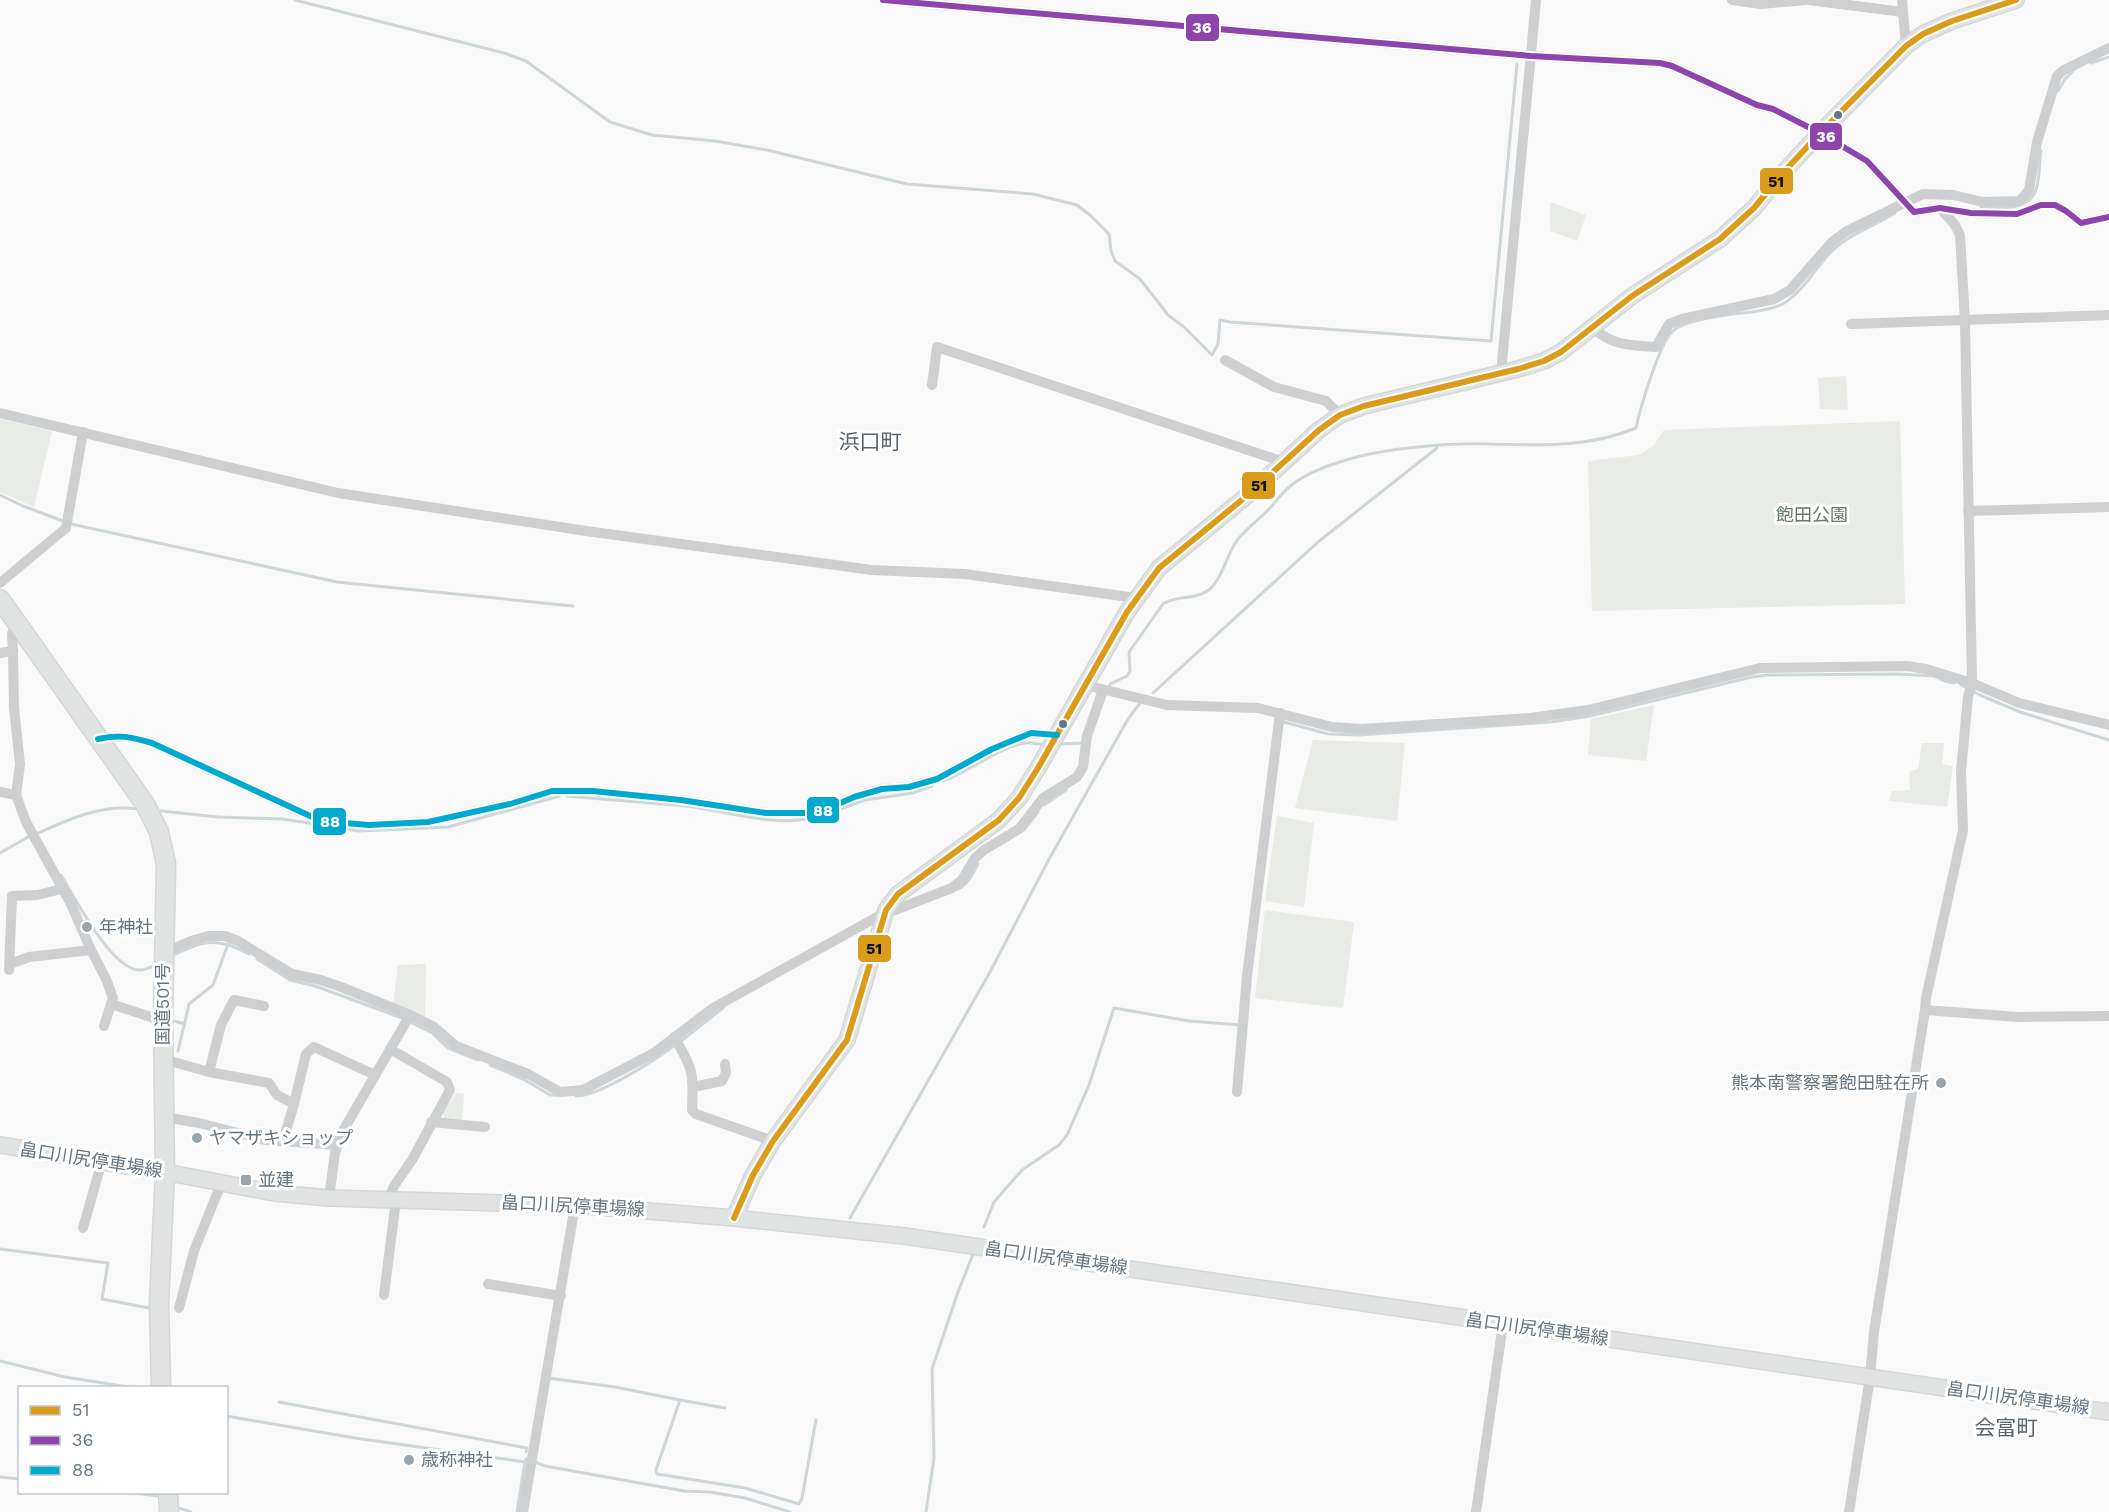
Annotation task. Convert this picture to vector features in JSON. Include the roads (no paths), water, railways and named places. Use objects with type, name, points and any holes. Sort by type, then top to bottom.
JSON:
[{"type":"highway","name":"国道501号","points":[[0,599],[145,804],[164,847],[166,884],[163,952],[165,1172],[159,1303],[161,1386]]},
{"type":"highway","points":[[168,1494],[169,1512]]},
{"type":"main road","points":[[734,1218],[753,1175],[773,1141],[847,1040],[886,912],[898,894],[999,820],[1019,798],[1136,598],[1160,568],[1249,495],[1319,430],[1340,415],[1364,406],[1544,361],[1561,352],[1632,296],[1720,239],[1754,208],[1820,133],[1906,46],[1923,34],[1952,21],[2016,0]]},
{"type":"main road","name":"畠口川尻停車場線","points":[[0,1145],[165,1172],[274,1193],[329,1198],[575,1205],[734,1218],[904,1236],[2109,1412]]},
{"type":"street","points":[[884,0],[1531,56],[1660,63],[1672,66],[1758,105],[1773,109],[1820,133],[1867,161],[1914,212],[1940,208],[1971,213],[2017,214],[2041,205],[2055,205],[2067,211],[2081,223],[2109,217]]},
{"type":"street","points":[[1501,373],[1536,0]]},
{"type":"street","points":[[1732,0],[1761,4],[1807,0],[1903,12]]},
{"type":"street","points":[[1902,0],[1906,46]]},
{"type":"street","points":[[1592,328],[1607,339],[1620,344],[1656,347],[1669,324],[1682,319],[1774,299],[1790,290],[1832,242],[1847,231],[1923,194],[1953,195],[1983,202],[2020,201],[2030,190],[2037,142],[2056,76],[2064,69],[2109,48]]},
{"type":"street","points":[[1849,1512],[1870,1377],[1874,1332],[1926,998],[1964,830],[1961,771],[1968,697],[1972,683],[1965,321],[1960,235],[1955,225],[1940,208]]},
{"type":"street","points":[[1851,324],[2109,315]]},
{"type":"street","points":[[932,385],[937,346],[1284,462]]},
{"type":"street","points":[[1225,360],[1274,387],[1326,400],[1340,415]]},
{"type":"street","points":[[0,413],[338,493],[586,531],[872,570],[965,574],[1136,598]]},
{"type":"street","points":[[0,583],[66,528],[83,432]]},
{"type":"street","points":[[1968,511],[2109,507]]},
{"type":"street","points":[[16,623],[12,634],[14,708],[20,764],[16,795],[26,822],[70,902],[106,979],[113,998],[104,1026]]},
{"type":"street","points":[[0,653],[13,651]]},
{"type":"street","points":[[1084,685],[1167,705],[1258,708],[1332,727],[1362,729],[1530,718],[1588,710],[1760,668],[1907,666],[1926,669],[1972,683],[2019,703],[2109,724]]},
{"type":"street","points":[[163,952],[191,940],[208,936],[225,936],[238,941],[292,974],[341,987],[407,1019],[434,1027],[456,1046],[528,1074],[560,1092],[583,1090],[654,1053],[712,1008],[886,912],[952,888],[962,880],[975,858],[1018,829],[1042,798],[1077,777],[1083,767],[1087,736],[1108,691]]},
{"type":"street","points":[[1237,1092],[1247,976],[1280,713]]},
{"type":"street","points":[[98,739],[124,735],[152,744],[321,821],[369,825],[428,822],[510,804],[552,791],[593,791],[681,800],[766,813],[811,813],[882,789],[909,787],[937,779],[993,749],[1031,733],[1057,735]]},
{"type":"street","points":[[0,792],[16,795]]},
{"type":"street","points":[[62,889],[37,895],[12,896],[9,967],[29,957],[91,950]]},
{"type":"street","points":[[210,1071],[221,1025],[234,1000],[264,1006]]},
{"type":"street","points":[[111,1004],[163,1021]]},
{"type":"street","points":[[1925,1010],[2018,1017],[2109,1016]]},
{"type":"street","points":[[329,1198],[335,1153],[340,1136],[407,1019]]},
{"type":"street","points":[[674,1037],[691,1065],[692,1110],[696,1114],[773,1141]]},
{"type":"street","points":[[283,1141],[306,1054],[314,1047],[375,1075]]},
{"type":"street","points":[[384,1294],[392,1200],[431,1122],[450,1090],[447,1082],[390,1049]]},
{"type":"street","points":[[163,1059],[268,1083],[277,1095],[294,1104]]},
{"type":"street","points":[[693,1087],[722,1081],[726,1073],[725,1064]]},
{"type":"street","points":[[164,1117],[200,1123],[265,1140],[338,1145]]},
{"type":"street","points":[[431,1122],[485,1127]]},
{"type":"street","points":[[83,1228],[102,1161]]},
{"type":"street","points":[[179,1308],[194,1251],[221,1184]]},
{"type":"street","points":[[523,1512],[575,1205]]},
{"type":"street","points":[[488,1284],[561,1296]]},
{"type":"street","points":[[1476,1512],[1503,1324]]},
{"type":"waterway","points":[[295,0],[504,53],[526,61],[610,122],[652,135],[715,141],[767,150],[907,184],[1033,194],[1077,205],[1109,234],[1115,261],[1140,279],[1168,315],[1184,327],[1212,355],[1218,344],[1220,320],[1491,341],[1517,64]]},
{"type":"waterway","points":[[2091,63],[2109,57]]},
{"type":"waterway","points":[[2058,91],[2074,70]]},
{"type":"waterway","points":[[1981,207],[2013,207],[2027,202],[2036,190],[2041,151]]},
{"type":"waterway","points":[[1109,688],[1110,684],[1127,676],[1130,671],[1129,652],[1163,604],[1174,599],[1199,595],[1210,589],[1218,579],[1239,538],[1268,511],[1289,487],[1303,477],[1359,456],[1415,447],[1454,444],[1563,444],[1600,439],[1636,428],[1657,360],[1674,330],[1702,319],[1760,311],[1781,305],[1799,291],[1826,257],[1839,245],[1895,213]]},
{"type":"waterway","points":[[1153,693],[1318,542],[1437,448]]},
{"type":"waterway","points":[[0,495],[71,524],[337,582],[573,606]]},
{"type":"waterway","points":[[1284,722],[1328,734],[1359,735],[1551,722],[1590,716],[1768,675],[1898,674],[1934,676],[1954,683]]},
{"type":"waterway","points":[[1961,685],[2020,712],[2109,740]]},
{"type":"waterway","points":[[850,1218],[990,972],[1048,861],[1128,719],[1140,703]]},
{"type":"waterway","points":[[1057,744],[1084,743]]},
{"type":"waterway","points":[[943,781],[1016,745],[1045,744]]},
{"type":"waterway","points":[[840,809],[865,800],[913,793],[932,786]]},
{"type":"waterway","points":[[1044,805],[1066,790]]},
{"type":"waterway","points":[[335,827],[358,831],[448,827],[560,796]]},
{"type":"waterway","points":[[567,796],[686,806],[772,820],[790,821],[822,815]]},
{"type":"waterway","points":[[36,834],[73,818],[98,811],[138,809]]},
{"type":"waterway","points":[[161,811],[218,817],[282,819],[316,824]]},
{"type":"waterway","points":[[1024,830],[1038,812]]},
{"type":"waterway","points":[[0,853],[30,836]]},
{"type":"waterway","points":[[958,889],[967,882],[978,864]]},
{"type":"waterway","points":[[61,875],[101,940],[121,962],[138,970],[158,964]]},
{"type":"waterway","points":[[171,956],[192,947],[210,943],[228,945],[249,954]]},
{"type":"waterway","points":[[178,1051],[189,1004],[213,985],[228,944]]},
{"type":"waterway","points":[[257,959],[290,980],[315,986],[402,1018],[432,1033],[448,1048],[478,1060]]},
{"type":"waterway","points":[[681,1041],[723,1008]]},
{"type":"waterway","points":[[984,1227],[994,1202],[1022,1170],[1059,1145],[1067,1135],[1089,1085],[1114,1008],[1189,1021],[1241,1025]]},
{"type":"waterway","points":[[174,1021],[185,1024]]},
{"type":"waterway","points":[[576,1096],[613,1084],[675,1045]]},
{"type":"waterway","points":[[490,1065],[523,1079],[550,1095],[557,1095]]},
{"type":"waterway","points":[[0,1249],[108,1263],[102,1299],[149,1308]]},
{"type":"waterway","points":[[926,1512],[934,1458],[932,1369],[973,1254]]},
{"type":"waterway","points":[[0,1361],[65,1377],[122,1386]]},
{"type":"waterway","points":[[548,1378],[615,1387],[680,1400],[656,1470],[657,1474],[745,1488],[799,1504],[816,1420]]},
{"type":"waterway","points":[[680,1400],[725,1408]]},
{"type":"waterway","points":[[279,1402],[527,1448],[526,1452]]},
{"type":"waterway","points":[[228,1416],[355,1438],[525,1462],[526,1459],[528,1460]]},
{"type":"waterway","points":[[517,1512],[525,1462]]},
{"type":"waterway","points":[[535,1462],[545,1466],[684,1491],[710,1492],[745,1498],[790,1512]]},
{"type":"waterway","points":[[0,1477],[18,1479]]},
{"type":"waterway","points":[[142,1494],[158,1496]]},
{"type":"waterway","points":[[179,1508],[191,1512]]},
{"type":"place","name":"年神社","points":[[87,927]]},
{"type":"place","name":"熊本南警察署飽田駐在所","points":[[1941,1083]]},
{"type":"place","name":"ヤマザキショップ","points":[[197,1138]]},
{"type":"place","name":"並建","points":[[246,1180]]},
{"type":"place","name":"歳称神社","points":[[409,1460]]},
{"type":"district","name":"浜口町","points":[[870,442]]},
{"type":"district","name":"会富町","points":[[2006,1428]]},
{"type":"park label","name":"飽田公園","points":[[1812,515]]}]
